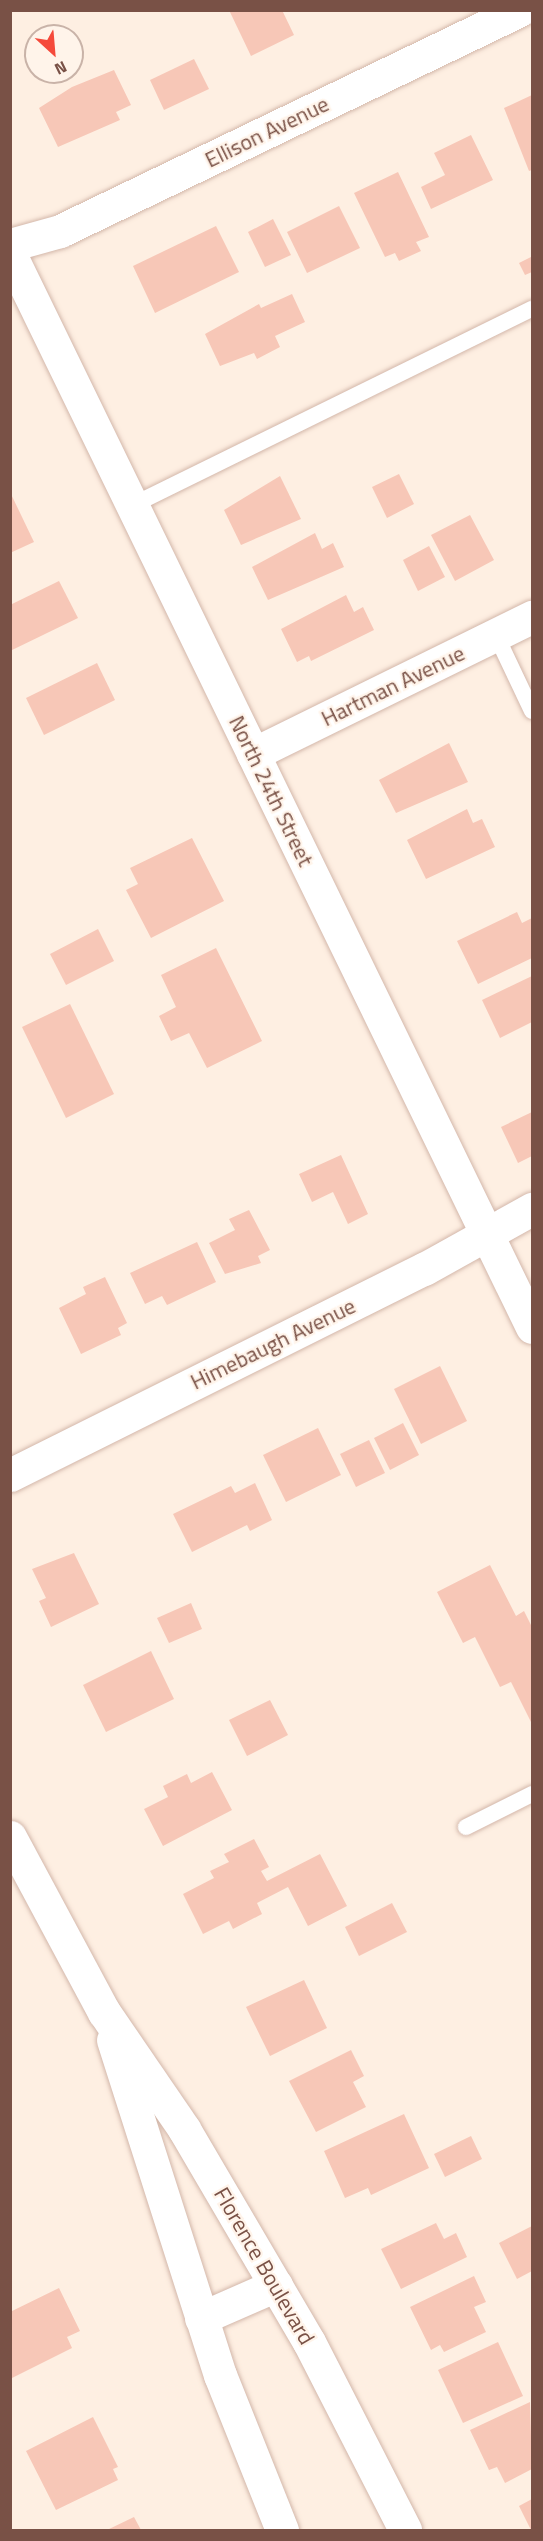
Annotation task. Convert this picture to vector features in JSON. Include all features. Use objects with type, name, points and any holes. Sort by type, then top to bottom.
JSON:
[{"type":"street","name":"Ellison Avenue","points":[[10,245],[60,231],[520,10]]},
{"type":"street","name":"North 24th Street","points":[[10,254],[532,1327]]},
{"type":"street","name":"Hartman Avenue","points":[[253,754],[532,617]]},
{"type":"street","name":"Himebaugh Avenue","points":[[10,1475],[488,1234],[532,1209]]},
{"type":"street","name":"Florence Boulevard","points":[[10,1837],[104,2012],[178,2119],[276,2285],[405,2530]]},
{"type":"street","name":"Florence Boulevard","points":[[104,2012],[201,2318],[246,2447],[282,2530]]},
{"type":"street","points":[[201,2318],[276,2285]]},
{"type":"lane","points":[[131,506],[532,309]]},
{"type":"lane","points":[[496,635],[532,711]]},
{"type":"lane","points":[[466,1827],[532,1794]]},
{"type":"building","points":[[229,10],[282,10],[294,35],[251,56]]},
{"type":"building","points":[[194,59],[209,89],[164,110],[150,80]]},
{"type":"building","points":[[114,70],[131,105],[116,112],[120,120],[58,147],[39,108],[84,82]]},
{"type":"building","points":[[532,95],[532,170],[529,171],[504,108]]},
{"type":"building","points":[[471,135],[493,180],[431,209],[421,187],[445,175],[434,153]]},
{"type":"building","points":[[398,172],[429,237],[416,242],[421,251],[399,261],[395,253],[385,257],[354,193]]},
{"type":"building","points":[[339,206],[360,248],[307,273],[287,232]]},
{"type":"building","points":[[273,219],[291,255],[265,267],[248,232]]},
{"type":"building","points":[[216,226],[239,272],[155,313],[133,266]]},
{"type":"building","points":[[531,257],[532,272],[525,275],[519,263]]},
{"type":"building","points":[[292,294],[305,322],[275,336],[280,347],[257,359],[254,353],[220,366],[205,334],[259,304],[261,308]]},
{"type":"building","points":[[399,474],[414,504],[387,518],[372,487]]},
{"type":"building","points":[[280,476],[301,519],[241,545],[224,510]]},
{"type":"building","points":[[10,492],[34,542],[10,553]]},
{"type":"building","points":[[470,515],[494,560],[455,581],[431,535]]},
{"type":"building","points":[[315,533],[322,549],[333,543],[344,567],[268,600],[252,567]]},
{"type":"building","points":[[429,546],[445,577],[418,591],[403,560]]},
{"type":"building","points":[[59,581],[78,618],[10,651],[10,605]]},
{"type":"building","points":[[346,595],[354,612],[363,607],[374,630],[311,661],[309,656],[297,662],[281,629]]},
{"type":"building","points":[[97,663],[115,700],[44,735],[26,698]]},
{"type":"building","points":[[449,743],[468,782],[396,813],[379,780]]},
{"type":"building","points":[[467,809],[473,823],[482,819],[495,847],[426,879],[407,840]]},
{"type":"building","points":[[192,838],[224,901],[151,938],[126,890],[138,884],[130,868]]},
{"type":"building","points":[[517,912],[522,923],[532,918],[532,958],[478,984],[457,941]]},
{"type":"building","points":[[98,929],[114,961],[66,985],[50,954]]},
{"type":"building","points":[[216,948],[262,1041],[207,1068],[189,1033],[171,1041],[159,1016],[176,1007],[161,975]]},
{"type":"building","points":[[532,976],[532,1022],[500,1038],[482,1000]]},
{"type":"building","points":[[70,1004],[114,1094],[66,1118],[22,1027]]},
{"type":"building","points":[[532,1112],[532,1156],[518,1163],[501,1127]]},
{"type":"building","points":[[341,1155],[368,1214],[348,1224],[333,1192],[312,1202],[299,1174]]},
{"type":"building","points":[[249,1210],[270,1250],[258,1256],[261,1263],[225,1274],[209,1243],[235,1230],[229,1219]]},
{"type":"building","points":[[197,1242],[216,1282],[167,1305],[162,1296],[145,1304],[130,1273]]},
{"type":"building","points":[[105,1277],[127,1323],[118,1328],[121,1335],[81,1354],[59,1308],[86,1294],[83,1287]]},
{"type":"building","points":[[440,1366],[467,1421],[421,1444],[394,1389]]},
{"type":"building","points":[[403,1423],[419,1455],[390,1470],[374,1438]]},
{"type":"building","points":[[318,1428],[341,1475],[286,1502],[263,1455]]},
{"type":"building","points":[[369,1440],[385,1473],[356,1487],[340,1454]]},
{"type":"building","points":[[255,1483],[272,1520],[250,1531],[247,1525],[192,1552],[173,1514],[231,1486],[235,1493]]},
{"type":"building","points":[[74,1553],[99,1604],[51,1627],[39,1601],[46,1598],[32,1569]]},
{"type":"building","points":[[490,1565],[516,1616],[524,1611],[532,1627],[532,1724],[511,1682],[500,1687],[475,1637],[463,1643],[437,1592]]},
{"type":"building","points":[[191,1603],[202,1629],[169,1643],[157,1618]]},
{"type":"building","points":[[151,1651],[174,1699],[106,1732],[83,1685]]},
{"type":"building","points":[[270,1700],[288,1735],[247,1756],[229,1720]]},
{"type":"building","points":[[212,1772],[232,1810],[163,1846],[144,1809],[168,1797],[163,1786],[187,1774],[191,1783]]},
{"type":"building","points":[[254,1839],[269,1867],[261,1871],[267,1881],[320,1854],[347,1906],[308,1926],[288,1887],[257,1903],[262,1914],[233,1929],[229,1921],[203,1934],[183,1894],[214,1878],[210,1871],[229,1862],[224,1854]]},
{"type":"building","points":[[392,1903],[407,1932],[359,1956],[345,1927]]},
{"type":"building","points":[[304,1980],[327,2028],[270,2056],[246,2007]]},
{"type":"building","points":[[351,2050],[364,2076],[353,2082],[366,2107],[316,2132],[289,2081]]},
{"type":"building","points":[[404,2114],[429,2168],[371,2195],[368,2188],[345,2198],[324,2151]]},
{"type":"building","points":[[471,2136],[482,2159],[445,2177],[434,2154]]},
{"type":"building","points":[[436,2223],[444,2239],[456,2233],[467,2257],[401,2289],[381,2249]]},
{"type":"building","points":[[532,2226],[532,2271],[517,2279],[499,2243]]},
{"type":"building","points":[[474,2276],[486,2302],[474,2307],[486,2332],[444,2352],[440,2345],[431,2350],[410,2307]]},
{"type":"building","points":[[59,2288],[80,2331],[67,2337],[72,2348],[10,2379],[10,2312]]},
{"type":"building","points":[[498,2342],[523,2396],[463,2423],[438,2370]]},
{"type":"building","points":[[530,2402],[532,2469],[505,2483],[497,2467],[489,2470],[470,2430]]},
{"type":"building","points":[[93,2417],[118,2467],[113,2469],[118,2480],[56,2510],[26,2451]]},
{"type":"building","points":[[532,2499],[532,2530],[531,2530],[519,2506]]},
{"type":"building","points":[[134,2517],[141,2530],[107,2530]]}]
